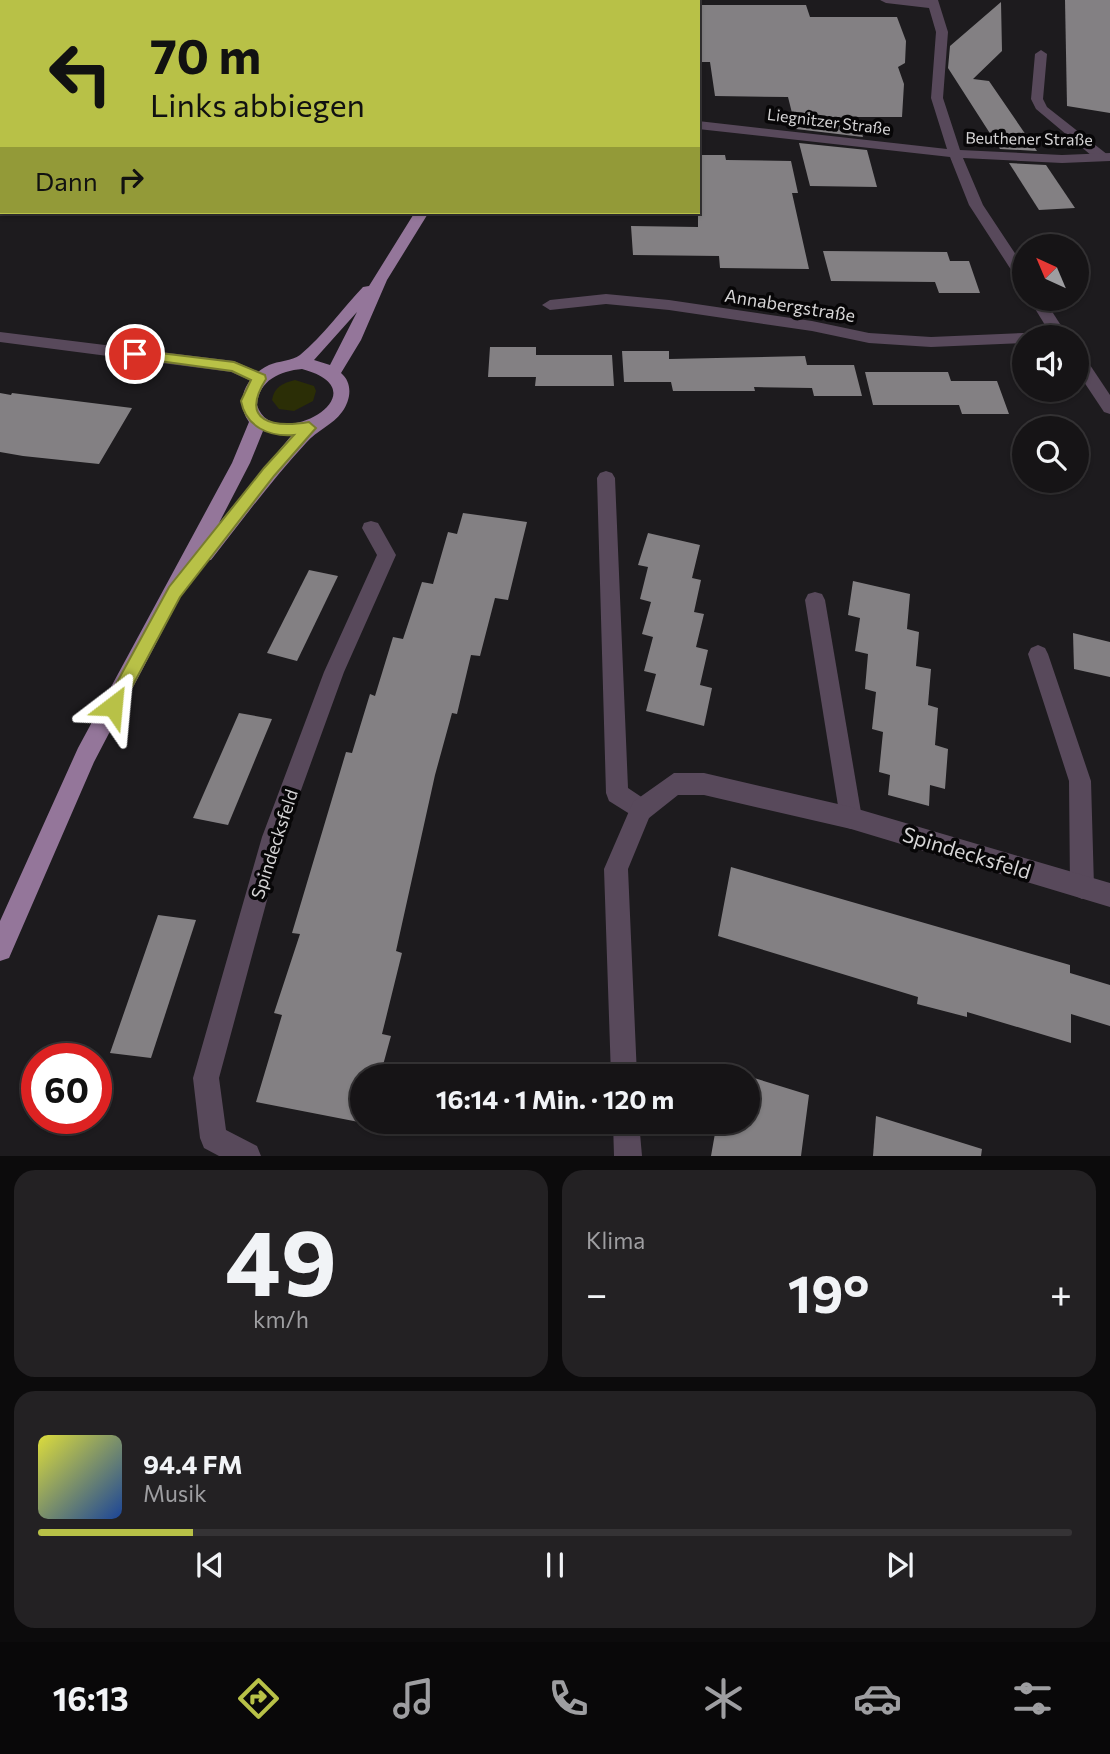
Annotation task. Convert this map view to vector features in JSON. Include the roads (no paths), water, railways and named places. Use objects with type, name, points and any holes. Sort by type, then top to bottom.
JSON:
[{"type":"main road","points":[[334,372],[352,341],[379,280],[421,214]]},
{"type":"main road","points":[[302,363],[379,280]]},
{"type":"main road","points":[[302,363],[319,365],[334,372],[342,382],[343,395],[338,408],[326,420],[309,428],[290,431],[272,429],[258,421],[250,412],[248,401],[251,389],[260,379],[279,368],[302,363]]},
{"type":"main road","points":[[0,949],[86,755],[175,592],[241,463],[258,421]]},
{"type":"main road","points":[[175,592],[269,472],[309,428]]},
{"type":"street","points":[[886,0],[933,2],[942,32],[937,97],[955,154],[976,205],[1012,260]]},
{"type":"street","name":"Beuthener Straße","points":[[1041,54],[1037,99],[1042,109],[1107,158]]},
{"type":"street","name":"Liegnitzer Straße","points":[[700,125],[955,154]]},
{"type":"street","name":"Beuthener Straße","points":[[955,154],[1062,159],[1107,158]]},
{"type":"street","name":"Annabergstraße","points":[[550,305],[606,299],[669,305],[812,326],[869,338],[931,342],[1012,339]]},
{"type":"street","points":[[0,337],[234,367],[260,379]]},
{"type":"street","points":[[1089,376],[1110,408]]},
{"type":"street","points":[[606,478],[617,793],[641,810]]},
{"type":"street","name":"Spindecksfeld","points":[[247,1156],[214,1138],[206,1078],[273,837],[334,672],[387,555],[371,528]]},
{"type":"street","points":[[815,600],[851,818]]},
{"type":"street","points":[[1038,654],[1080,781],[1082,887]]},
{"type":"street","name":"Spindecksfeld","points":[[623,1064],[615,869],[641,810],[674,784],[704,784],[851,818],[1110,895]]},
{"type":"street","points":[[627,1134],[628,1156]]}]
